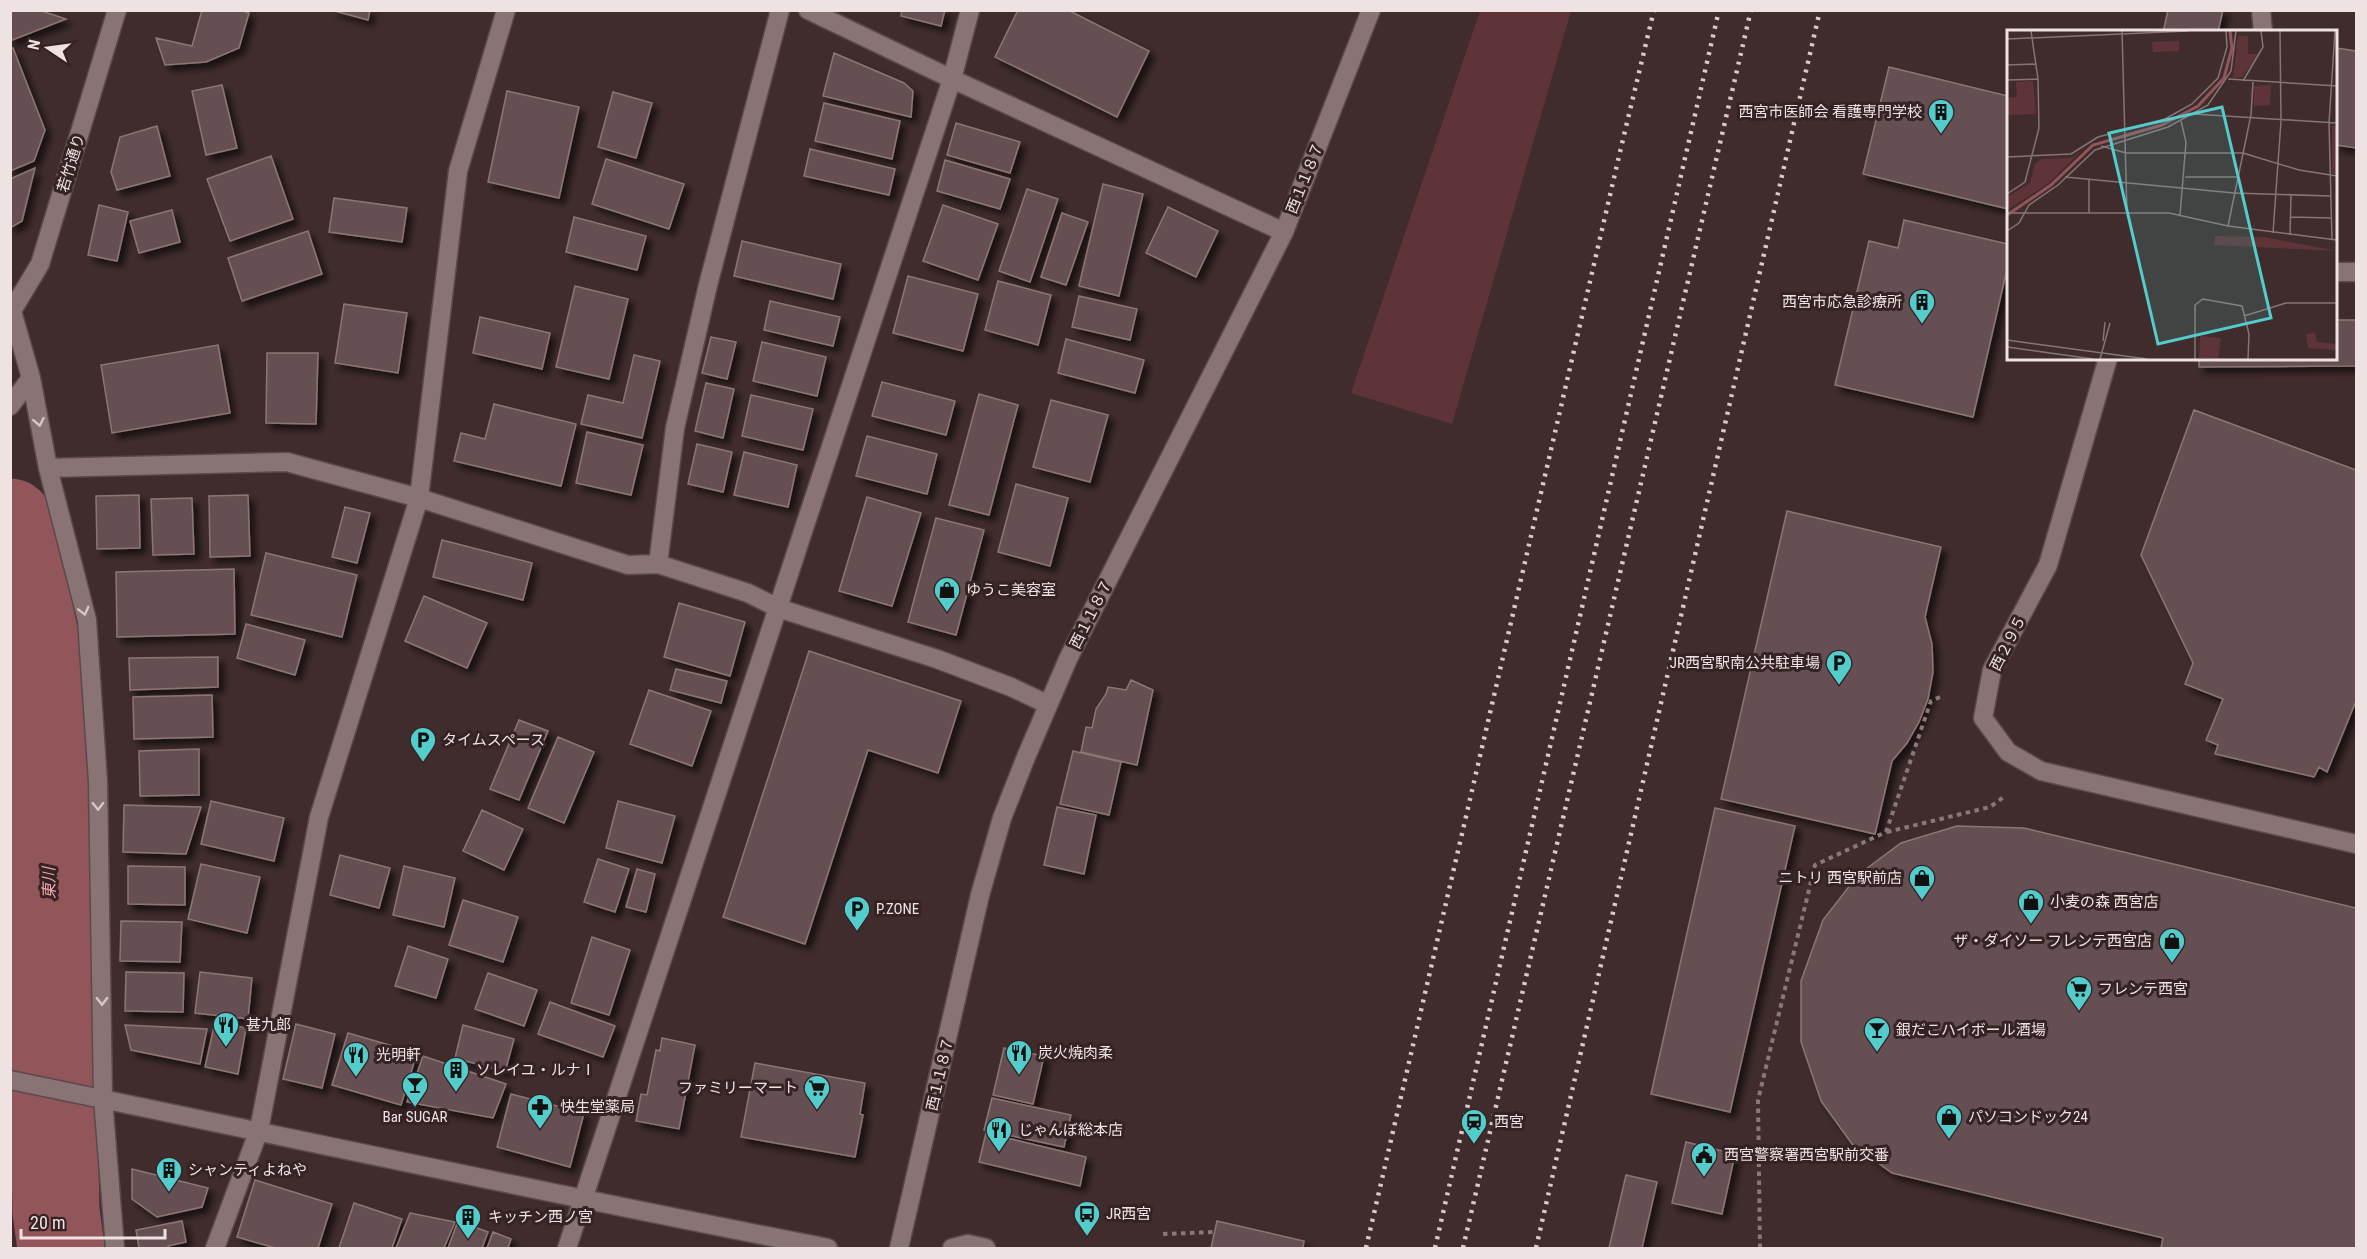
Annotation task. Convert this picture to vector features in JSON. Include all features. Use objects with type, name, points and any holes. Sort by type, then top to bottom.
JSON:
[{"type":"street","name":"若竹通り","points":[[12,307],[40,264],[117,10]]},
{"type":"street","points":[[215,1248],[259,1130],[319,817],[419,498],[458,171],[506,10]]},
{"type":"street","points":[[658,564],[675,428],[708,285],[780,10]]},
{"type":"street","points":[[808,10],[1284,232]]},
{"type":"street","points":[[567,1248],[952,79],[970,10]]},
{"type":"street","name":"西１１８７","points":[[899,1248],[992,852],[1002,818],[1047,704],[1284,232],[1371,10]]},
{"type":"street","points":[[2261,10],[2263,30]]},
{"type":"street","points":[[2337,272],[2356,272]]},
{"type":"street","points":[[12,307],[31,378],[48,468],[87,620],[98,782],[95,1097],[115,1248]]},
{"type":"street","name":"西２９５","points":[[2107,360],[2048,565],[1992,670],[1983,718],[2008,752],[2041,771],[2356,844]]},
{"type":"street","points":[[15,400],[31,378]]},
{"type":"street","points":[[48,468],[287,462],[419,498],[628,565],[658,564],[748,593],[778,608],[938,659],[1011,687],[1047,704]]},
{"type":"street","points":[[10,1080],[259,1130],[583,1201],[828,1248]]},
{"type":"street","points":[[952,1248],[968,1244],[986,1248]]},
{"type":"path","points":[[1886,832],[1931,701],[1940,697]]},
{"type":"path","points":[[1760,1248],[1758,1100],[1815,865],[1886,832],[1990,807],[2005,796]]},
{"type":"path","points":[[1162,1234],[1215,1232]]},
{"type":"shaded area","points":[[1480,11],[1571,11],[1452,424],[1351,393]]},
{"type":"building","points":[[10,10],[39,10],[66,19],[10,41]]},
{"type":"building","points":[[202,10],[240,10],[249,13],[239,48],[206,62],[165,65],[156,38],[192,46]]},
{"type":"building","points":[[331,10],[370,10],[368,20]]},
{"type":"building","points":[[902,10],[945,10],[941,26],[901,16]]},
{"type":"building","points":[[1018,10],[1068,10],[1149,51],[1117,117],[995,57]]},
{"type":"building","points":[[2168,10],[2223,10],[2218,30],[2163,30]]},
{"type":"building","points":[[13,48],[45,130],[34,161],[10,171],[10,49]]},
{"type":"building","points":[[2337,48],[2356,51],[2356,148],[2337,145]]},
{"type":"building","points":[[834,53],[904,83],[913,91],[911,117],[823,96]]},
{"type":"building","name":"西宮市医師会 看護専門学校","points":[[1889,67],[2007,96],[2007,209],[1863,174]]},
{"type":"building","points":[[222,85],[237,148],[206,155],[192,91]]},
{"type":"building","points":[[507,91],[579,107],[559,198],[488,182]]},
{"type":"building","points":[[613,92],[652,103],[636,158],[598,147]]},
{"type":"building","points":[[824,103],[900,121],[892,159],[815,141]]},
{"type":"building","points":[[956,123],[1020,142],[1010,173],[947,155]]},
{"type":"building","points":[[157,126],[170,176],[117,190],[111,172],[120,137]]},
{"type":"building","points":[[810,149],[895,169],[889,195],[804,176]]},
{"type":"building","points":[[271,156],[293,219],[230,241],[207,179]]},
{"type":"building","points":[[606,159],[684,184],[669,229],[592,204]]},
{"type":"building","points":[[945,160],[1010,179],[1000,209],[937,191]]},
{"type":"building","points":[[35,168],[22,221],[10,228],[10,179]]},
{"type":"building","points":[[1103,184],[1143,194],[1119,296],[1079,286]]},
{"type":"building","points":[[1027,189],[1058,199],[1030,282],[999,271]]},
{"type":"building","points":[[334,198],[407,208],[402,242],[329,232]]},
{"type":"building","points":[[99,205],[128,212],[117,261],[88,255]]},
{"type":"building","points":[[943,205],[998,224],[978,280],[923,261]]},
{"type":"building","points":[[1168,207],[1218,231],[1196,277],[1146,253]]},
{"type":"building","points":[[172,210],[180,242],[139,253],[130,221]]},
{"type":"building","points":[[1062,213],[1088,222],[1066,285],[1041,277]]},
{"type":"building","points":[[574,217],[646,236],[637,270],[566,252]]},
{"type":"building","name":"西宮市応急診療所","points":[[1904,220],[2007,244],[2007,269],[1973,417],[1835,385],[1869,241],[1898,248]]},
{"type":"building","points":[[308,231],[322,274],[242,301],[228,258]]},
{"type":"building","points":[[742,241],[841,264],[833,299],[734,276]]},
{"type":"building","points":[[908,276],[978,294],[963,351],[893,333]]},
{"type":"building","points":[[998,281],[1051,295],[1038,345],[985,330]]},
{"type":"building","points":[[575,286],[628,299],[609,379],[556,367]]},
{"type":"building","points":[[1079,296],[1137,309],[1130,340],[1072,327]]},
{"type":"building","points":[[770,301],[840,317],[833,346],[764,330]]},
{"type":"building","points":[[344,304],[407,313],[398,373],[335,363]]},
{"type":"building","points":[[480,317],[550,333],[542,369],[473,353]]},
{"type":"building","points":[[2337,320],[2356,320],[2356,366],[2199,367],[2199,360],[2337,360]]},
{"type":"building","points":[[711,337],[736,342],[727,379],[702,373]]},
{"type":"building","points":[[1066,339],[1144,360],[1135,393],[1058,373]]},
{"type":"building","points":[[762,342],[826,357],[817,396],[753,381]]},
{"type":"building","points":[[218,345],[230,413],[112,433],[101,365]]},
{"type":"building","points":[[267,353],[318,353],[316,424],[266,423]]},
{"type":"building","points":[[634,355],[660,361],[642,438],[581,424],[588,395],[623,403]]},
{"type":"building","points":[[882,382],[955,401],[946,435],[872,416]]},
{"type":"building","points":[[706,383],[734,389],[723,438],[695,431]]},
{"type":"building","points":[[979,394],[1018,405],[989,515],[949,505]]},
{"type":"building","points":[[751,395],[813,409],[803,450],[742,436]]},
{"type":"building","points":[[1051,400],[1108,415],[1090,482],[1033,467]]},
{"type":"building","points":[[494,404],[576,424],[561,486],[454,461],[461,433],[485,439]]},
{"type":"building","points":[[2194,410],[2356,470],[2356,701],[2327,772],[2319,767],[2314,777],[2215,754],[2218,745],[2206,740],[2223,699],[2185,684],[2193,663],[2141,555]]},
{"type":"building","points":[[587,432],[643,445],[631,495],[576,483]]},
{"type":"building","points":[[867,436],[937,454],[927,494],[856,476]]},
{"type":"building","points":[[697,444],[732,452],[723,492],[688,484]]},
{"type":"building","points":[[744,452],[797,465],[788,507],[734,495]]},
{"type":"building","points":[[1016,484],[1068,498],[1050,566],[998,552]]},
{"type":"building","points":[[139,495],[140,548],[97,549],[96,496]]},
{"type":"building","points":[[248,495],[250,556],[210,557],[209,496]]},
{"type":"building","points":[[867,497],[921,513],[892,606],[839,591]]},
{"type":"building","points":[[192,498],[194,554],[153,555],[151,499]]},
{"type":"building","points":[[345,507],[370,513],[357,563],[332,557]]},
{"type":"building","name":"JR西宮駅南公共駐車場","points":[[1787,511],[1941,547],[1925,617],[1932,644],[1933,672],[1928,699],[1907,743],[1892,761],[1875,834],[1721,799]]},
{"type":"building","points":[[936,518],[984,530],[956,635],[908,622]]},
{"type":"building","points":[[442,540],[532,563],[523,600],[433,577]]},
{"type":"building","points":[[266,553],[357,575],[342,637],[251,615]]},
{"type":"building","points":[[234,569],[235,634],[117,637],[116,572]]},
{"type":"building","points":[[424,596],[487,623],[467,668],[405,641]]},
{"type":"building","points":[[679,603],[745,622],[730,676],[664,657]]},
{"type":"building","points":[[246,624],[305,640],[295,675],[237,658]]},
{"type":"building","points":[[809,651],[961,701],[938,773],[868,750],[805,944],[723,917]]},
{"type":"building","points":[[218,657],[218,687],[130,690],[129,658]]},
{"type":"building","points":[[676,669],[727,681],[721,703],[670,690]]},
{"type":"building","points":[[1131,680],[1153,690],[1137,765],[1081,752],[1086,727],[1092,728],[1096,709],[1108,687],[1126,690]]},
{"type":"building","points":[[649,690],[711,711],[692,766],[630,744]]},
{"type":"building","points":[[212,695],[213,737],[134,739],[133,697]]},
{"type":"building","points":[[519,720],[548,731],[519,800],[490,789]]},
{"type":"building","points":[[558,737],[594,752],[564,823],[528,808]]},
{"type":"building","points":[[199,749],[199,795],[140,796],[139,751]]},
{"type":"building","points":[[1073,751],[1121,762],[1109,815],[1060,804]]},
{"type":"building","points":[[211,801],[284,818],[274,861],[201,844]]},
{"type":"building","points":[[618,801],[675,816],[662,863],[606,848]]},
{"type":"building","points":[[124,805],[201,807],[186,854],[123,852]]},
{"type":"building","points":[[1057,807],[1096,815],[1084,874],[1044,865]]},
{"type":"building","points":[[1715,808],[1795,826],[1730,1112],[1651,1094]]},
{"type":"building","points":[[482,810],[523,829],[504,870],[463,851]]},
{"type":"building","name":"フレンテ西宮","points":[[1957,826],[2024,828],[2356,908],[2356,1248],[2161,1248],[2163,1238],[1892,1173],[1852,1144],[1821,1101],[1801,1042],[1801,981],[1823,920],[1858,875],[1901,843]]},
{"type":"building","points":[[340,855],[390,868],[379,908],[330,895]]},
{"type":"building","points":[[598,859],[629,869],[615,912],[584,902]]},
{"type":"building","points":[[201,864],[260,877],[247,933],[188,919]]},
{"type":"building","points":[[128,866],[185,867],[185,905],[128,904]]},
{"type":"building","points":[[404,866],[455,878],[444,927],[393,915]]},
{"type":"building","points":[[637,869],[655,874],[646,912],[626,907]]},
{"type":"building","points":[[463,900],[518,917],[503,962],[449,945]]},
{"type":"building","points":[[121,921],[182,922],[180,962],[120,961]]},
{"type":"building","points":[[592,937],[630,950],[609,1015],[571,1003]]},
{"type":"building","points":[[408,946],[448,959],[436,998],[395,986]]},
{"type":"building","points":[[126,972],[184,973],[183,1012],[125,1011]]},
{"type":"building","points":[[200,972],[252,978],[248,1019],[195,1013]]},
{"type":"building","points":[[488,973],[537,990],[524,1026],[475,1009]]},
{"type":"building","points":[[550,1002],[615,1026],[603,1057],[538,1034]]},
{"type":"building","name":"甚九郎","points":[[215,1022],[246,1028],[238,1074],[205,1067]]},
{"type":"building","points":[[296,1024],[335,1034],[322,1088],[283,1079]]},
{"type":"building","points":[[125,1025],[207,1029],[200,1064],[131,1050]]},
{"type":"building","points":[[463,1025],[514,1039],[505,1072],[455,1058]]},
{"type":"building","points":[[348,1033],[417,1053],[401,1105],[332,1085]]},
{"type":"building","points":[[662,1038],[695,1045],[679,1129],[636,1121],[641,1094],[647,1095],[656,1050],[660,1051]]},
{"type":"building","name":"炭火焼肉柔","points":[[1004,1048],[1044,1056],[1033,1104],[993,1095]]},
{"type":"building","name":"ソレイユ・ルナⅠ","points":[[423,1056],[506,1084],[493,1118],[407,1102]]},
{"type":"building","points":[[755,1063],[865,1083],[860,1114],[863,1115],[855,1157],[741,1137]]},
{"type":"building","name":"快生堂薬局","points":[[511,1094],[584,1113],[570,1167],[497,1147]]},
{"type":"building","points":[[992,1098],[1071,1115],[1064,1147],[984,1130]]},
{"type":"building","points":[[986,1133],[1086,1157],[1080,1186],[979,1162]]},
{"type":"building","name":"西宮警察署西宮駅前交番","points":[[1686,1142],[1735,1154],[1722,1214],[1672,1203]]},
{"type":"building","name":"シャンティよねや","points":[[132,1169],[208,1188],[202,1207],[157,1217],[132,1199]]},
{"type":"building","points":[[1626,1175],[1657,1182],[1642,1248],[1609,1248]]},
{"type":"building","points":[[255,1180],[332,1204],[318,1248],[275,1248],[237,1237]]},
{"type":"building","points":[[354,1203],[402,1219],[392,1248],[339,1248]]},
{"type":"building","points":[[410,1213],[455,1222],[444,1248],[396,1248]]},
{"type":"building","points":[[182,1221],[186,1242],[168,1246],[169,1248],[139,1248],[136,1230]]},
{"type":"building","name":"キッチン西ノ宮","points":[[458,1221],[488,1232],[482,1248],[448,1248]]},
{"type":"building","points":[[1217,1221],[1304,1241],[1303,1248],[1211,1248]]},
{"type":"building","points":[[493,1232],[511,1239],[508,1248],[487,1248]]},
{"type":"waterway","name":"東川","points":[[10,522],[45,682],[56,1211],[61,1248]]},
{"type":"railway","points":[[1366,1248],[1654,10]]},
{"type":"railway","points":[[1435,1248],[1719,10]]},
{"type":"railway","points":[[1463,1248],[1751,10]]},
{"type":"railway","points":[[1536,1248],[1820,10]]},
{"type":"place","name":"西宮市医師会 看護専門学校","points":[[1941,135]]},
{"type":"place","name":"西宮市応急診療所","points":[[1922,325]]},
{"type":"place","name":"ゆうこ美容室","points":[[947,613]]},
{"type":"place","name":"JR西宮駅南公共駐車場","points":[[1839,686]]},
{"type":"place","name":"タイムスペース","points":[[423,763]]},
{"type":"place","name":"ニトリ 西宮駅前店","points":[[1922,901]]},
{"type":"place","name":"小麦の森 西宮店","points":[[2031,925]]},
{"type":"place","name":"P.ZONE","points":[[857,932]]},
{"type":"place","name":"ザ・ダイソー フレンテ西宮店","points":[[2172,964]]},
{"type":"place","name":"フレンテ西宮","points":[[2079,1012]]},
{"type":"place","name":"甚九郎","points":[[226,1048]]},
{"type":"place","name":"銀だこハイボール酒場","points":[[1877,1053]]},
{"type":"place","name":"炭火焼肉柔","points":[[1019,1076]]},
{"type":"place","name":"光明軒","points":[[356,1078]]},
{"type":"place","name":"ソレイユ・ルナⅠ","points":[[456,1093]]},
{"type":"place","name":"Bar SUGAR","points":[[415,1108]]},
{"type":"place","name":"ファミリーマート","points":[[817,1111]]},
{"type":"place","name":"快生堂薬局","points":[[540,1130]]},
{"type":"place","name":"パソコンドック24","points":[[1949,1140]]},
{"type":"place","name":"西宮","points":[[1474,1145]]},
{"type":"place","name":"じゃんぼ総本店","points":[[999,1153]]},
{"type":"place","name":"西宮警察署西宮駅前交番","points":[[1704,1178]]},
{"type":"place","name":"シャンティよねや","points":[[169,1193]]},
{"type":"place","name":"JR西宮","points":[[1087,1237]]},
{"type":"place","name":"キッチン西ノ宮","points":[[468,1240]]}]
